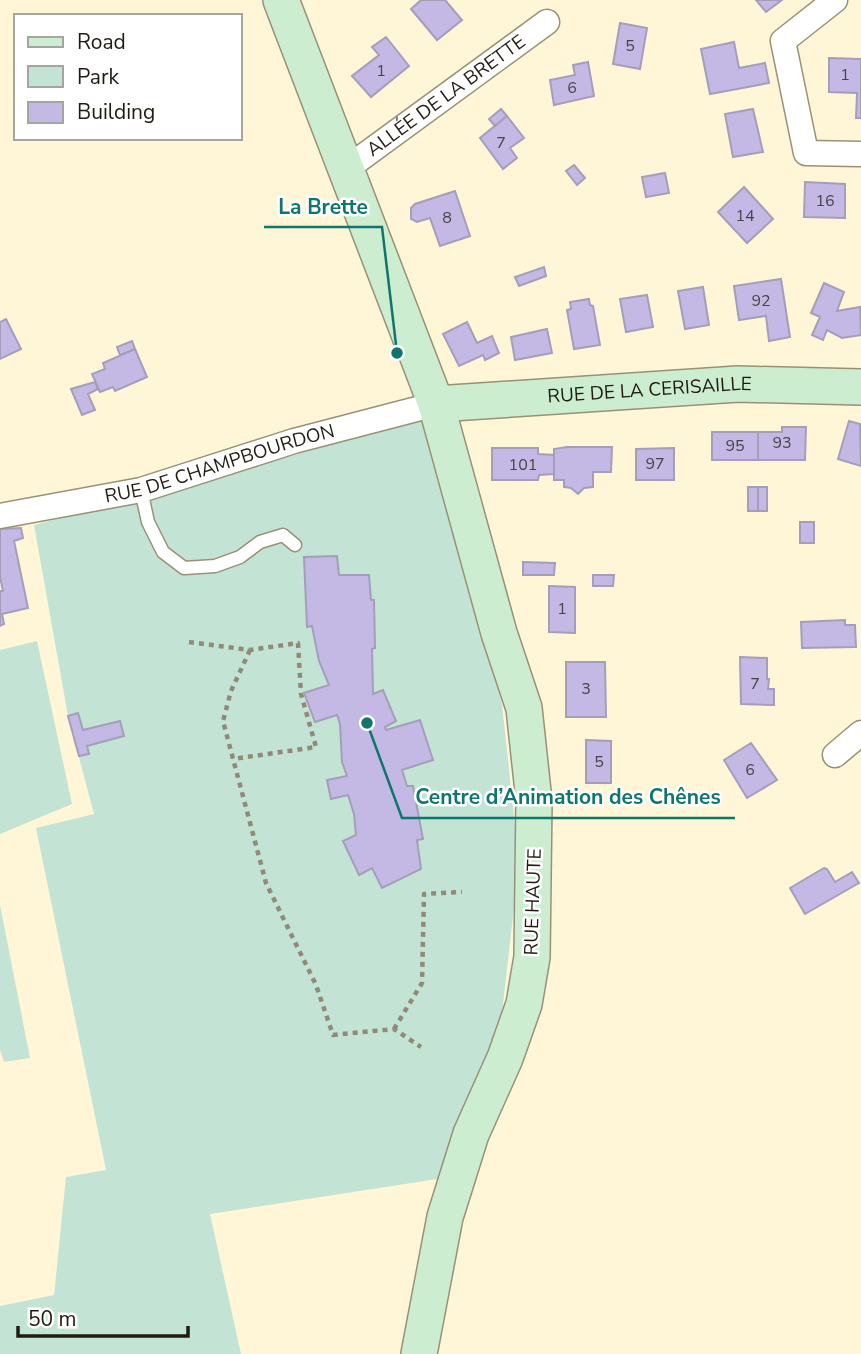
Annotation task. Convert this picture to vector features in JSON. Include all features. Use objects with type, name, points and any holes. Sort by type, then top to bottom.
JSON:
[{"type":"street","name":"RUE HAUTE","points":[[281,0],[436,404],[499,633],[524,708],[534,801],[535,887],[532,957],[524,1004],[505,1058],[471,1134],[445,1217],[419,1354]]},
{"type":"street","points":[[835,0],[783,41],[806,153],[861,154]]},
{"type":"street","name":"ALLÉE DE LA BRETTE","points":[[346,169],[547,22]]},
{"type":"street","name":"RUE DE LA CERISAILLE","points":[[436,404],[738,384],[861,387]]},
{"type":"street","name":"RUE DE CHAMPBOURDON","points":[[0,516],[141,490],[294,440],[436,404]]},
{"type":"street","points":[[835,755],[861,733]]},
{"type":"lane","points":[[141,490],[148,522],[163,552],[184,568],[215,566],[240,558],[260,542],[283,535],[295,545]]},
{"type":"path","points":[[188,642],[250,650],[298,643],[301,694],[316,747],[233,759]]},
{"type":"path","points":[[250,650],[231,691],[223,721],[266,883],[316,985],[333,1035],[394,1029],[421,1047]]},
{"type":"path","points":[[394,1029],[422,983],[424,894],[462,892]]},
{"type":"green space","points":[[424,417],[502,704],[519,863],[502,1013],[457,1176],[210,1214],[241,1354],[0,1354],[0,1306],[54,1295],[66,1177],[106,1170],[36,828],[94,814],[68,716],[34,525],[244,470]]},
{"type":"green space","points":[[37,641],[72,804],[0,834],[0,650]]},
{"type":"green space","points":[[0,905],[30,1058],[4,1062],[0,1050]]},
{"type":"building","points":[[421,0],[445,0],[462,20],[437,40],[411,9]]},
{"type":"building","points":[[756,0],[782,0],[766,12]]},
{"type":"building","points":[[620,23],[647,28],[640,69],[613,64]]},
{"type":"building","points":[[386,37],[409,66],[371,97],[352,76],[379,55],[372,47]]},
{"type":"building","points":[[734,42],[739,68],[765,63],[769,83],[710,94],[701,49]]},
{"type":"building","points":[[829,58],[861,59],[861,118],[856,118],[857,93],[829,92]]},
{"type":"building","points":[[588,62],[594,96],[554,105],[550,80],[575,75],[573,65]]},
{"type":"building","points":[[501,109],[507,116],[495,126],[489,119]]},
{"type":"building","points":[[753,109],[763,152],[733,157],[725,114]]},
{"type":"building","points":[[507,116],[524,138],[510,148],[517,158],[503,169],[480,138]]},
{"type":"building","points":[[574,165],[585,178],[577,185],[566,171]]},
{"type":"building","points":[[665,173],[669,193],[646,197],[642,177]]},
{"type":"building","points":[[805,182],[845,184],[845,218],[804,217]]},
{"type":"building","points":[[744,187],[773,219],[747,243],[718,212]]},
{"type":"building","points":[[455,191],[470,236],[440,246],[430,218],[417,222],[411,219],[411,208],[415,204]]},
{"type":"building","points":[[544,267],[546,276],[519,286],[515,277]]},
{"type":"building","points":[[781,279],[790,337],[769,341],[766,316],[739,320],[734,286]]},
{"type":"building","points":[[824,283],[844,292],[837,311],[860,307],[861,335],[842,338],[827,330],[823,340],[812,335],[820,317],[811,313]]},
{"type":"building","points":[[703,287],[709,325],[685,329],[678,291]]},
{"type":"building","points":[[647,295],[653,327],[626,332],[620,299]]},
{"type":"building","points":[[589,299],[590,305],[593,306],[600,345],[574,349],[567,310],[571,309],[570,302]]},
{"type":"building","points":[[6,319],[21,349],[0,359],[0,322]]},
{"type":"building","points":[[467,322],[477,343],[492,336],[499,353],[485,360],[483,355],[459,366],[443,334]]},
{"type":"building","points":[[547,329],[552,353],[515,360],[511,337]]},
{"type":"building","points":[[132,341],[135,349],[120,355],[117,347]]},
{"type":"building","points":[[135,349],[147,377],[115,391],[113,387],[100,392],[92,374],[105,369],[103,363]]},
{"type":"building","points":[[95,382],[98,389],[88,394],[95,410],[82,415],[71,389]]},
{"type":"building","points":[[849,421],[860,424],[861,466],[838,459]]},
{"type":"building","points":[[782,427],[806,427],[805,460],[758,460],[758,432],[782,432]]},
{"type":"building","points":[[712,432],[758,432],[758,460],[712,460]]},
{"type":"building","points":[[612,447],[611,472],[593,472],[593,487],[584,488],[578,494],[571,488],[564,487],[564,480],[554,480],[554,449]]},
{"type":"building","points":[[492,448],[538,448],[538,454],[554,455],[554,474],[539,475],[538,480],[492,480]]},
{"type":"building","points":[[674,448],[674,480],[636,480],[636,449]]},
{"type":"building","points":[[748,487],[758,487],[758,511],[748,511]]},
{"type":"building","points":[[758,487],[767,487],[767,511],[758,511]]},
{"type":"building","points":[[800,522],[814,522],[814,543],[800,543]]},
{"type":"building","points":[[21,528],[23,538],[14,541],[28,608],[2,614],[4,624],[0,626],[0,591],[3,591],[0,577],[0,529]]},
{"type":"building","points":[[337,556],[339,575],[369,575],[371,600],[374,600],[373,694],[383,690],[396,721],[385,727],[386,730],[420,720],[433,760],[402,770],[407,786],[413,786],[423,839],[417,840],[421,869],[382,888],[372,868],[359,875],[343,841],[356,835],[354,814],[348,795],[331,799],[327,780],[347,776],[342,762],[337,715],[315,722],[304,693],[329,685],[319,661],[312,626],[307,627],[304,557]]},
{"type":"building","points":[[523,562],[555,563],[554,575],[523,575]]},
{"type":"building","points":[[593,575],[614,575],[613,586],[593,586]]},
{"type":"building","points":[[549,586],[575,587],[575,633],[549,632]]},
{"type":"building","points":[[845,620],[845,625],[855,625],[856,647],[802,648],[801,622]]},
{"type":"building","points":[[740,657],[767,658],[768,689],[774,689],[774,705],[741,704]]},
{"type":"building","points":[[566,662],[605,662],[606,717],[566,717]]},
{"type":"building","points":[[78,713],[83,730],[120,721],[124,736],[87,746],[89,754],[79,756],[68,716]]},
{"type":"building","points":[[586,740],[611,741],[611,783],[586,783]]},
{"type":"building","points":[[751,743],[777,780],[747,798],[724,760]]},
{"type":"building","points":[[824,868],[835,882],[852,872],[859,883],[805,914],[790,888]]},
{"type":"place","name":"La Brette","points":[[397,353]]},
{"type":"place","name":"Centre d’Animation des Chênes","points":[[367,723]]}]
